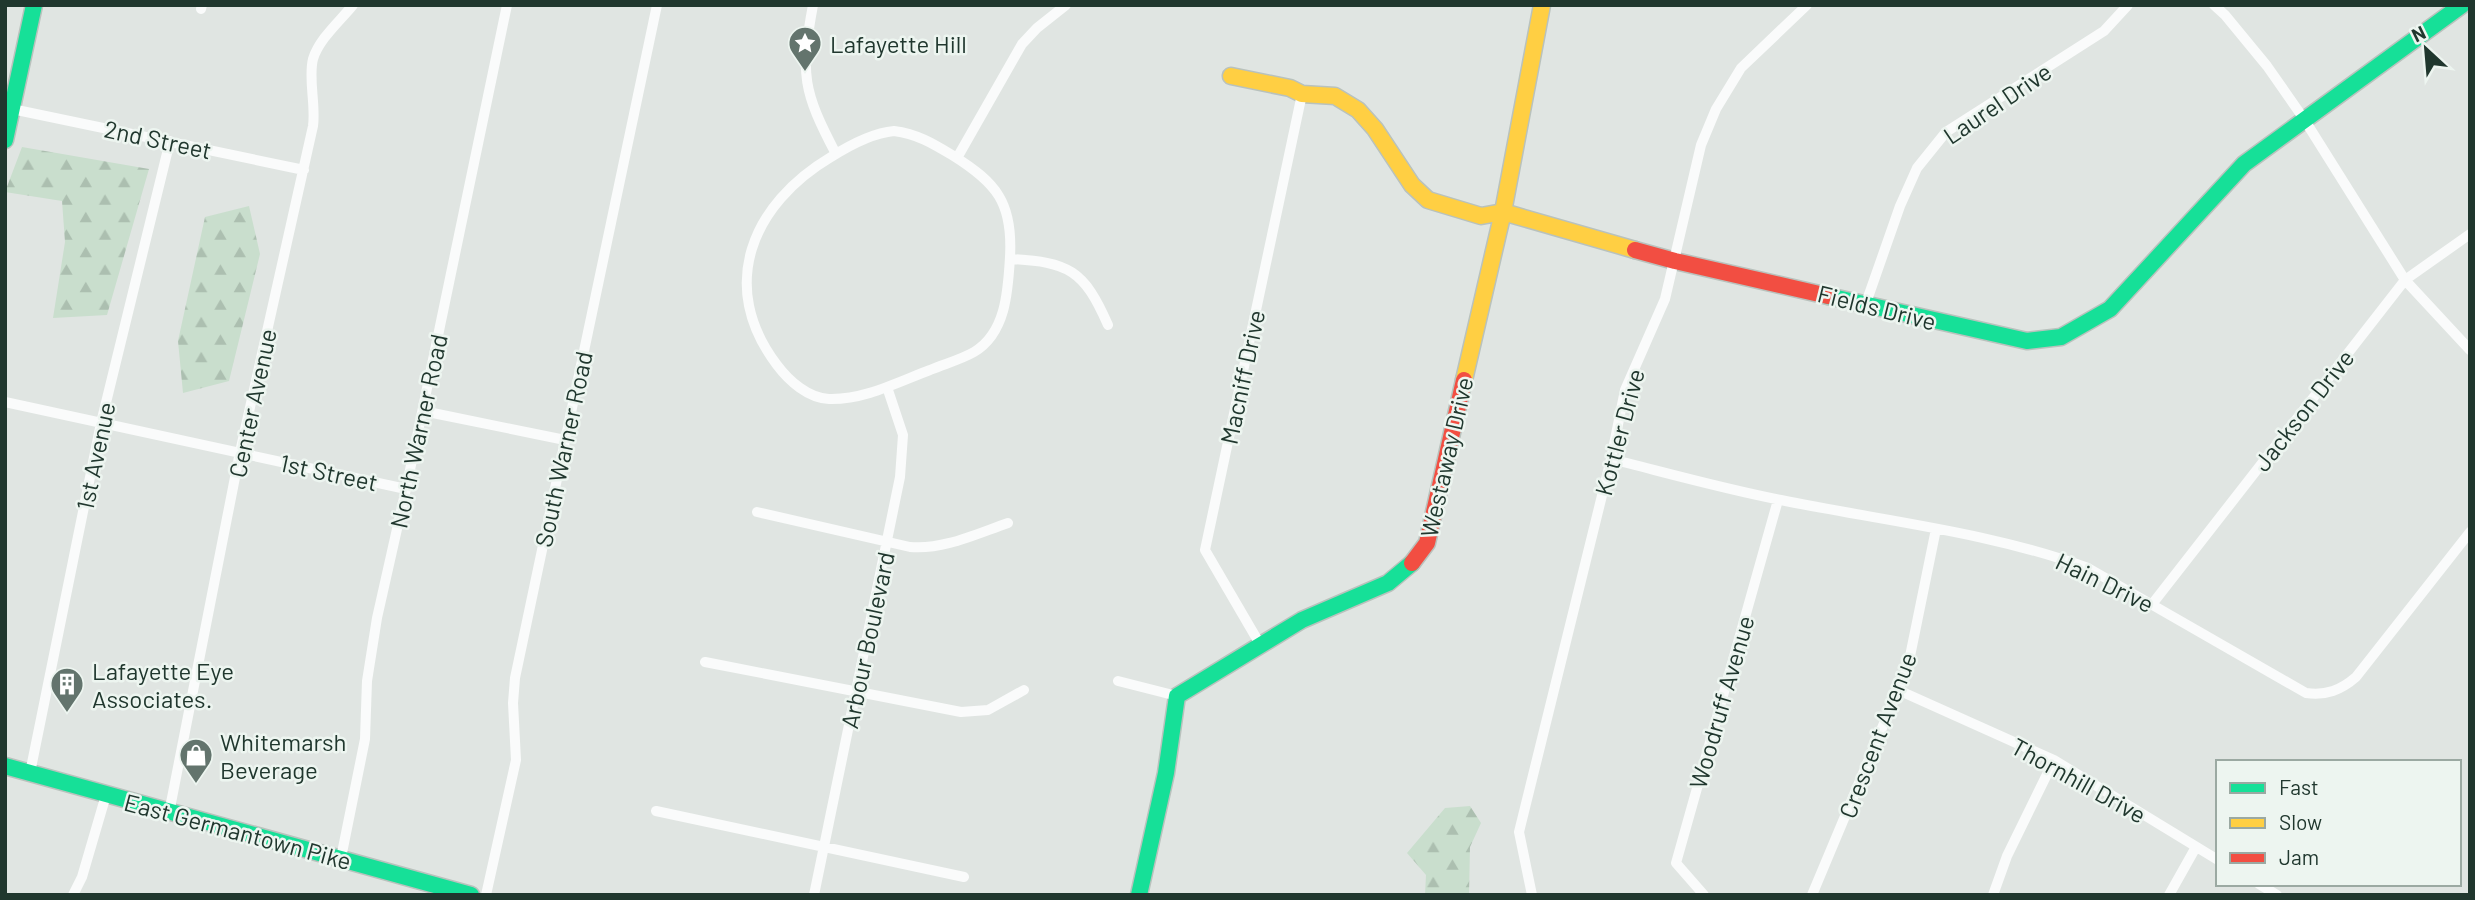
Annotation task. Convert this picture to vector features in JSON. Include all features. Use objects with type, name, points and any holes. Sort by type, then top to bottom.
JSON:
[{"type":"street","points":[[5,140],[12,109],[13,72],[34,5]]},
{"type":"street","name":"Center Avenue","points":[[169,813],[240,452],[315,115],[313,61],[322,42],[353,5]]},
{"type":"street","name":"North Warner Road","points":[[341,858],[365,739],[367,681],[375,632],[507,5]]},
{"type":"street","name":"South Warner Road","points":[[486,895],[516,760],[513,703],[515,678],[657,5]]},
{"type":"street","points":[[813,5],[807,39],[805,79],[813,108],[836,154]]},
{"type":"street","points":[[957,158],[1021,44],[1066,5]]},
{"type":"street","name":"Westaway Drive","points":[[1177,696],[1302,620],[1388,585],[1405,573],[1420,557],[1427,543],[1503,212],[1542,5]]},
{"type":"street","name":"Kottler Drive","points":[[1532,895],[1519,832],[1611,459],[1625,390],[1665,299],[1702,145],[1716,109],[1741,68],[1807,5]]},
{"type":"street","name":"Laurel Drive","points":[[1866,303],[1900,206],[1917,168],[1946,132],[2104,31],[2128,5]]},
{"type":"street","points":[[2214,5],[2267,66],[2304,119],[2405,280],[2470,350]]},
{"type":"street","name":"Fields Drive","points":[[1231,76],[1290,88],[1302,94],[1335,96],[1357,110],[1375,129],[1412,186],[1428,200],[1481,216],[1503,212],[1675,261],[2026,341],[2061,337],[2110,309],[2244,164],[2462,5]]},
{"type":"street","name":"Macniff Drive","points":[[1261,646],[1205,551],[1302,94]]},
{"type":"street","name":"2nd Street","points":[[12,109],[304,170]]},
{"type":"street","points":[[894,131],[924,138],[957,158],[981,174],[998,194],[1008,220],[1010,259],[1003,312],[992,335],[984,344],[962,358],[887,387],[827,399],[803,390],[783,372],[764,346],[750,310],[748,271],[755,237],[762,222],[781,196],[807,171],[881,132],[894,131]]},
{"type":"street","name":"1st Avenue","points":[[30,774],[102,423],[170,141]]},
{"type":"street","name":"Jackson Drive","points":[[2153,603],[2405,280],[2470,234]]},
{"type":"street","points":[[1010,259],[1051,263],[1067,269],[1094,294],[1108,325]]},
{"type":"street","name":"Arbour Boulevard","points":[[814,895],[888,541],[903,453],[900,422],[887,387]]},
{"type":"street","name":"1st Street","points":[[5,402],[406,489]]},
{"type":"street","points":[[422,411],[565,440]]},
{"type":"street","name":"Hain Drive","points":[[1611,459],[1778,500],[1936,529],[2054,555],[2088,568],[2153,603],[2306,693],[2327,694],[2356,677],[2470,532]]},
{"type":"street","name":"Woodruff Avenue","points":[[1703,895],[1676,863],[1778,500]]},
{"type":"street","points":[[757,512],[910,547],[935,547],[1008,523]]},
{"type":"street","name":"Crescent Avenue","points":[[1812,895],[1908,666],[1936,529]]},
{"type":"street","points":[[705,662],[950,711],[970,712],[997,706],[1024,690]]},
{"type":"street","points":[[1118,681],[1177,696],[1166,773],[1139,895]]},
{"type":"street","name":"Thornhill Drive","points":[[1898,690],[2054,760],[2216,859]]},
{"type":"street","points":[[1993,895],[2007,856],[2054,760]]},
{"type":"street","name":"East Germantown Pike","points":[[5,766],[471,895]]},
{"type":"street","points":[[73,895],[82,877],[106,795]]},
{"type":"street","points":[[656,811],[964,877]]},
{"type":"street","points":[[2169,895],[2196,847]]},
{"type":"green space","points":[[22,147],[149,169],[107,315],[53,318],[65,242],[62,201],[5,192]]},
{"type":"green space","points":[[249,206],[260,254],[229,381],[183,393],[178,341],[205,217]]},
{"type":"green space","points":[[1470,806],[1481,823],[1470,847],[1469,895],[1425,895],[1426,875],[1407,853],[1445,808]]},
{"type":"traffic: fast","points":[[5,140],[34,5]]},
{"type":"traffic: fast","points":[[1828,296],[2027,341],[2061,337],[2110,309],[2244,164],[2462,5]]},
{"type":"traffic: fast","points":[[1139,895],[1166,773],[1177,696],[1302,620],[1388,583],[1412,563]]},
{"type":"traffic: fast","points":[[5,766],[471,895]]},
{"type":"traffic: slow","points":[[1464,380],[1503,212],[1542,5]]},
{"type":"traffic: slow","points":[[1231,76],[1290,88],[1302,94],[1335,96],[1358,110],[1375,129],[1412,185],[1428,200],[1481,216],[1503,212],[1635,250]]},
{"type":"traffic: jam","points":[[1635,250],[1828,296]]},
{"type":"traffic: jam","points":[[1412,563],[1427,543],[1464,380]]},
{"type":"place","name":"Lafayette Hill","points":[[805,73]]},
{"type":"place","name":"Lafayette Eye Associates.","points":[[67,714]]},
{"type":"place","name":"Whitemarsh Beverage","points":[[196,785]]}]
